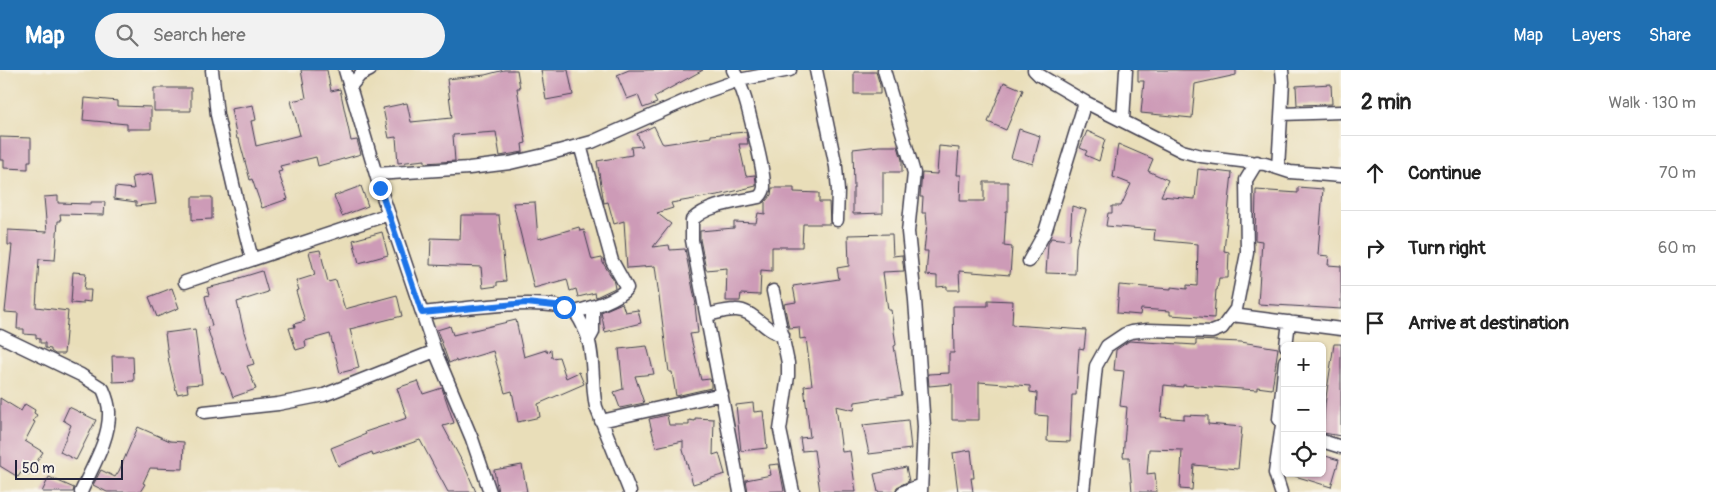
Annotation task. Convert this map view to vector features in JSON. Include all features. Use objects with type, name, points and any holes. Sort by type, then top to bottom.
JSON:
[{"type":"street","points":[[212,70],[217,115],[252,259]]},
{"type":"street","points":[[345,70],[376,174],[435,351],[472,438],[490,492]]},
{"type":"street","points":[[350,87],[360,76],[370,70]]},
{"type":"street","points":[[376,174],[469,168],[510,163],[592,142],[705,92],[736,75],[790,70]]},
{"type":"street","points":[[816,70],[836,167],[838,191],[837,220]]},
{"type":"street","points":[[884,70],[914,173],[908,232],[924,427],[921,489],[903,492]]},
{"type":"street","points":[[1034,70],[1039,75],[1085,102],[1182,151],[1201,156],[1257,162],[1290,172],[1341,176]]},
{"type":"street","points":[[1123,120],[1126,70]]},
{"type":"street","points":[[1278,168],[1282,114],[1282,70]]},
{"type":"street","points":[[736,75],[748,110],[762,165],[763,193],[759,197],[711,208],[700,213],[692,220],[692,240],[708,315],[740,492]]},
{"type":"street","points":[[1029,261],[1045,232],[1085,102]]},
{"type":"street","points":[[1282,114],[1341,112]]},
{"type":"street","points":[[575,312],[593,307],[620,294],[627,288],[612,261],[580,145]]},
{"type":"street","points":[[1083,492],[1096,366],[1107,346],[1131,332],[1148,330],[1212,332],[1222,328],[1236,309],[1247,253],[1246,180],[1257,162]]},
{"type":"street","points":[[185,282],[389,214]]},
{"type":"street","points":[[773,290],[783,335],[788,376],[780,430],[792,492]]},
{"type":"street","points":[[422,313],[526,303],[564,307],[575,312],[588,341],[593,392],[601,421],[630,492]]},
{"type":"street","points":[[588,341],[593,332],[593,307]]},
{"type":"street","points":[[708,315],[736,310],[744,311],[763,326],[777,334],[783,335]]},
{"type":"street","points":[[1232,315],[1341,329]]},
{"type":"street","points":[[1286,342],[1289,322]]},
{"type":"street","points":[[0,336],[81,375],[103,389],[110,410],[109,420],[104,440],[81,492]]},
{"type":"street","points":[[204,412],[278,404],[324,395],[435,351]]},
{"type":"street","points":[[601,421],[722,394]]},
{"type":"street","points":[[1281,396],[1279,414],[1281,420]]},
{"type":"street","points":[[1281,492],[1275,473],[1282,432]]},
{"type":"street","points":[[1326,443],[1341,448]]},
{"type":"building","points":[[301,70],[327,70],[331,91],[340,89],[351,141],[357,140],[361,154],[318,166],[316,157],[280,166],[282,171],[278,172],[288,199],[262,208],[252,179],[250,180],[239,139],[237,139],[231,109],[253,105],[256,120],[251,121],[256,146],[300,135],[291,101],[306,98]]},
{"type":"building","points":[[504,70],[517,70],[520,88],[517,88],[526,143],[522,144],[523,152],[500,156],[496,132],[453,135],[455,161],[425,163],[425,160],[398,163],[396,137],[389,138],[383,108],[407,103],[411,122],[452,118],[447,79],[485,75]]},
{"type":"building","points":[[541,70],[568,70],[573,95],[546,100]]},
{"type":"building","points":[[629,70],[703,70],[654,97],[657,103],[643,108],[638,95],[627,99],[617,75]]},
{"type":"building","points":[[1138,70],[1236,70],[1236,75],[1195,84],[1192,118],[1141,113],[1144,81],[1138,81]]},
{"type":"building","points":[[854,72],[876,72],[880,85],[880,94],[854,94]]},
{"type":"building","points":[[1004,82],[1023,90],[1006,130],[988,122]]},
{"type":"building","points":[[1331,84],[1332,104],[1297,105],[1296,86]]},
{"type":"building","points":[[154,88],[191,88],[191,111],[154,111]]},
{"type":"building","points":[[85,98],[118,101],[118,106],[151,107],[151,129],[127,129],[127,124],[83,120]]},
{"type":"building","points":[[654,126],[664,144],[711,137],[711,135],[746,132],[748,144],[739,144],[746,176],[755,175],[756,182],[756,186],[671,203],[673,208],[657,213],[671,224],[653,247],[669,245],[670,250],[685,249],[696,305],[698,333],[690,334],[701,380],[710,379],[711,383],[711,388],[676,396],[672,372],[669,372],[655,266],[627,268],[624,221],[614,224],[608,202],[604,203],[597,161],[632,155],[631,147],[643,146],[637,134]]},
{"type":"building","points":[[1019,129],[1040,136],[1033,164],[1011,158]]},
{"type":"building","points":[[1087,131],[1105,139],[1099,161],[1085,155],[1087,151],[1080,148]]},
{"type":"building","points":[[0,137],[31,138],[31,161],[28,161],[28,169],[4,168],[4,160],[0,160]]},
{"type":"building","points":[[1118,144],[1153,159],[1148,171],[1168,180],[1161,196],[1195,199],[1198,169],[1232,173],[1224,251],[1229,252],[1228,278],[1219,278],[1214,318],[1170,315],[1170,311],[1141,309],[1140,315],[1117,313],[1119,285],[1171,289],[1171,287],[1187,289],[1187,285],[1197,286],[1198,244],[1154,240],[1155,230],[1106,226],[1108,213],[1112,213],[1112,206],[1121,206],[1131,184],[1113,177]]},
{"type":"building","points":[[898,146],[902,160],[902,172],[883,172],[883,213],[853,214],[853,149]]},
{"type":"building","points":[[939,146],[959,148],[957,175],[961,175],[960,201],[984,201],[984,182],[1008,182],[1008,211],[1006,211],[1004,246],[1012,247],[1010,275],[959,271],[960,290],[947,290],[947,286],[937,287],[937,276],[926,275],[928,251],[924,251],[927,224],[926,213],[922,213],[923,197],[920,197],[922,173],[937,174]]},
{"type":"building","points":[[152,174],[156,204],[136,206],[136,202],[114,199],[115,187],[134,189],[132,177]]},
{"type":"building","points":[[361,186],[368,206],[342,216],[334,196]]},
{"type":"building","points":[[1298,187],[1323,189],[1318,255],[1329,256],[1328,265],[1341,266],[1341,309],[1258,304],[1262,241],[1255,240],[1256,190],[1298,193]]},
{"type":"building","points":[[772,188],[794,188],[794,192],[819,193],[819,202],[829,202],[830,224],[803,224],[802,247],[772,247],[772,271],[761,270],[760,295],[741,294],[740,301],[726,301],[727,268],[706,270],[700,231],[734,228],[734,222],[756,223],[758,213],[765,214],[765,202],[771,195]]},
{"type":"building","points":[[58,196],[58,203],[91,204],[91,202],[105,202],[104,215],[60,214],[61,221],[58,221],[55,260],[39,259],[36,307],[68,311],[64,354],[55,354],[51,349],[45,348],[45,343],[40,343],[40,339],[36,338],[36,335],[24,334],[24,329],[17,329],[18,313],[5,312],[12,245],[8,245],[8,230],[47,232],[44,197]]},
{"type":"building","points":[[192,197],[212,197],[212,219],[192,220]]},
{"type":"building","points":[[535,202],[538,239],[579,227],[580,231],[584,230],[592,260],[602,258],[613,279],[615,288],[596,297],[595,293],[578,297],[576,289],[570,291],[567,279],[534,288],[513,203]]},
{"type":"building","points":[[1072,206],[1086,210],[1076,247],[1075,274],[1046,273],[1048,244],[1051,238],[1070,240]]},
{"type":"building","points":[[461,215],[499,215],[506,281],[497,282],[497,286],[483,288],[481,267],[430,265],[431,238],[460,239]]},
{"type":"building","points":[[382,232],[388,255],[359,263],[353,240]]},
{"type":"building","points":[[892,234],[893,256],[902,255],[904,271],[883,272],[888,310],[891,310],[896,345],[894,346],[902,395],[855,402],[854,410],[836,406],[842,452],[850,451],[856,492],[820,492],[814,450],[802,451],[800,438],[810,437],[804,386],[812,385],[806,338],[800,339],[799,327],[789,328],[784,304],[796,302],[793,286],[839,279],[837,268],[849,266],[848,235]]},
{"type":"building","points":[[320,250],[328,282],[336,280],[345,309],[397,295],[402,316],[350,329],[359,368],[340,373],[330,334],[305,341],[306,347],[296,350],[289,328],[295,327],[294,324],[305,321],[296,291],[299,290],[296,281],[315,275],[309,252]]},
{"type":"building","points":[[262,271],[268,292],[237,302],[254,364],[247,366],[256,389],[233,397],[224,373],[222,374],[207,327],[212,326],[205,296],[209,295],[207,288],[236,281],[236,279]]},
{"type":"building","points":[[73,272],[86,273],[84,290],[91,290],[90,302],[83,301],[83,304],[71,303]]},
{"type":"building","points":[[172,288],[179,308],[157,317],[149,297]]},
{"type":"building","points":[[988,300],[1013,301],[1012,325],[1086,330],[1084,349],[1079,348],[1076,395],[1072,395],[1070,442],[1047,441],[1048,416],[1036,415],[1037,393],[1030,392],[1030,386],[979,382],[979,420],[952,420],[952,384],[929,386],[928,374],[949,373],[949,353],[954,353],[953,306],[988,306]]},
{"type":"building","points":[[622,303],[625,312],[638,310],[641,323],[605,332],[601,312]]},
{"type":"building","points":[[516,320],[524,357],[551,350],[552,358],[559,357],[566,378],[579,372],[584,384],[538,404],[540,417],[518,422],[512,391],[505,393],[493,351],[449,363],[437,330],[450,326],[453,335]]},
{"type":"building","points":[[195,329],[202,384],[187,385],[188,392],[177,394],[169,363],[165,333]]},
{"type":"building","points":[[1196,340],[1241,342],[1278,348],[1272,389],[1257,387],[1257,390],[1164,385],[1161,417],[1184,419],[1184,415],[1208,416],[1208,424],[1242,427],[1238,469],[1194,465],[1192,490],[1180,489],[1182,450],[1149,449],[1147,474],[1155,473],[1157,492],[1132,492],[1129,457],[1123,457],[1127,407],[1120,406],[1124,371],[1114,370],[1116,350],[1129,341],[1196,345]]},
{"type":"building","points":[[1334,344],[1341,344],[1341,436],[1326,434],[1326,397]]},
{"type":"building","points":[[647,346],[654,374],[635,376],[644,403],[620,408],[614,392],[623,389],[619,349]]},
{"type":"building","points":[[112,356],[133,356],[134,381],[113,382]]},
{"type":"building","points":[[418,381],[423,394],[442,388],[454,423],[443,426],[476,492],[448,492],[420,440],[373,456],[372,452],[338,466],[331,448],[366,434],[365,432],[407,418],[397,388]]},
{"type":"building","points":[[0,398],[21,411],[25,404],[35,410],[34,413],[37,415],[25,441],[43,452],[28,475],[22,471],[18,477],[0,466]]},
{"type":"building","points":[[753,403],[754,412],[763,411],[767,448],[741,451],[736,405]]},
{"type":"building","points":[[69,407],[96,420],[76,460],[60,452],[71,425],[63,420]]},
{"type":"building","points":[[667,415],[669,425],[689,425],[689,420],[695,421],[695,418],[714,419],[713,455],[719,453],[725,474],[693,484],[683,450],[683,441],[656,447],[649,419]]},
{"type":"building","points":[[908,420],[911,449],[869,454],[863,425]]},
{"type":"building","points":[[138,427],[170,441],[184,442],[183,469],[150,468],[143,483],[145,484],[140,492],[107,492],[93,485],[101,470],[115,477]]},
{"type":"building","points":[[971,450],[974,478],[971,478],[973,492],[958,492],[953,453]]},
{"type":"building","points":[[1326,456],[1339,460],[1331,487],[1298,477],[1326,477]]},
{"type":"building","points":[[779,464],[784,491],[748,492],[746,480],[771,475],[769,465]]},
{"type":"building","points":[[522,465],[527,492],[498,492],[494,470]]},
{"type":"building","points":[[906,467],[909,481],[897,487],[895,492],[878,492],[874,474]]},
{"type":"building","points":[[49,477],[74,488],[73,492],[42,492]]},
{"type":"route","points":[[380,188],[422,313],[526,303],[564,307]]}]
